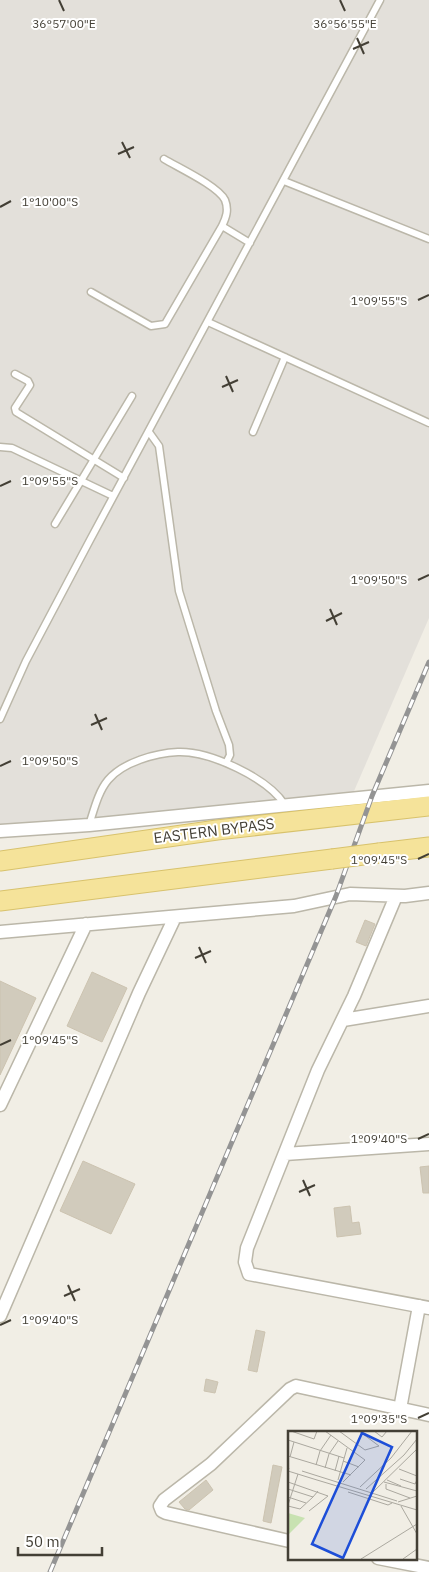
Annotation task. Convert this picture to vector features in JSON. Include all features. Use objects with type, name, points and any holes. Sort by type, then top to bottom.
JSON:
[{"type":"main road","name":"EASTERN BYPASS","points":[[0,861],[217,830],[429,806]]},
{"type":"main road","points":[[0,901],[429,847]]},
{"type":"street","points":[[0,831],[89,825],[429,791]]},
{"type":"street","points":[[0,932],[294,906],[350,894],[396,896],[429,893]]},
{"type":"street","points":[[396,896],[343,1020],[318,1070],[247,1248],[245,1262],[249,1274],[424,1307],[400,1409]]},
{"type":"street","points":[[0,1316],[139,993],[176,917]]},
{"type":"street","points":[[0,1105],[86,924]]},
{"type":"street","points":[[343,1020],[429,1006]]},
{"type":"street","points":[[286,1154],[429,1144]]},
{"type":"street","points":[[288,1541],[166,1513],[162,1511],[160,1506],[164,1500],[211,1464],[293,1387],[304,1386],[429,1415]]},
{"type":"street","points":[[388,1560],[429,1568]]},
{"type":"lane","points":[[0,719],[26,661],[113,496],[380,0]]},
{"type":"lane","points":[[91,292],[150,326],[166,324],[222,226],[227,216],[227,205],[220,192],[164,159]]},
{"type":"lane","points":[[284,181],[429,239]]},
{"type":"lane","points":[[222,226],[250,243]]},
{"type":"lane","points":[[208,322],[429,423]]},
{"type":"lane","points":[[253,432],[285,357]]},
{"type":"lane","points":[[15,374],[28,381],[30,385],[15,408],[16,412],[124,478]]},
{"type":"lane","points":[[56,524],[132,396]]},
{"type":"lane","points":[[148,432],[159,446],[179,590],[213,703],[230,750],[226,763]]},
{"type":"lane","points":[[0,447],[12,448],[113,496]]},
{"type":"lane","points":[[89,825],[100,794],[108,780],[128,765],[163,754],[180,752],[226,763],[267,786],[285,805]]},
{"type":"shaded area","points":[[0,0],[429,0],[429,618],[351,798],[0,831]]},
{"type":"building","points":[[365,920],[375,924],[366,946],[356,942]]},
{"type":"building","points":[[92,972],[127,988],[102,1042],[67,1026]]},
{"type":"building","points":[[0,981],[36,998],[0,1075]]},
{"type":"building","points":[[83,1161],[135,1184],[111,1234],[60,1211]]},
{"type":"building","points":[[429,1166],[429,1193],[423,1193],[420,1167]]},
{"type":"building","points":[[350,1206],[352,1223],[359,1222],[361,1234],[337,1237],[334,1208]]},
{"type":"building","points":[[256,1330],[265,1332],[257,1372],[248,1370]]},
{"type":"building","points":[[206,1379],[218,1382],[215,1393],[204,1391]]},
{"type":"building","points":[[273,1465],[282,1467],[271,1523],[263,1521]]},
{"type":"building","points":[[206,1480],[213,1490],[189,1510],[185,1509],[179,1502]]},
{"type":"railway","points":[[50,1572],[336,896],[372,796],[429,662]]}]
